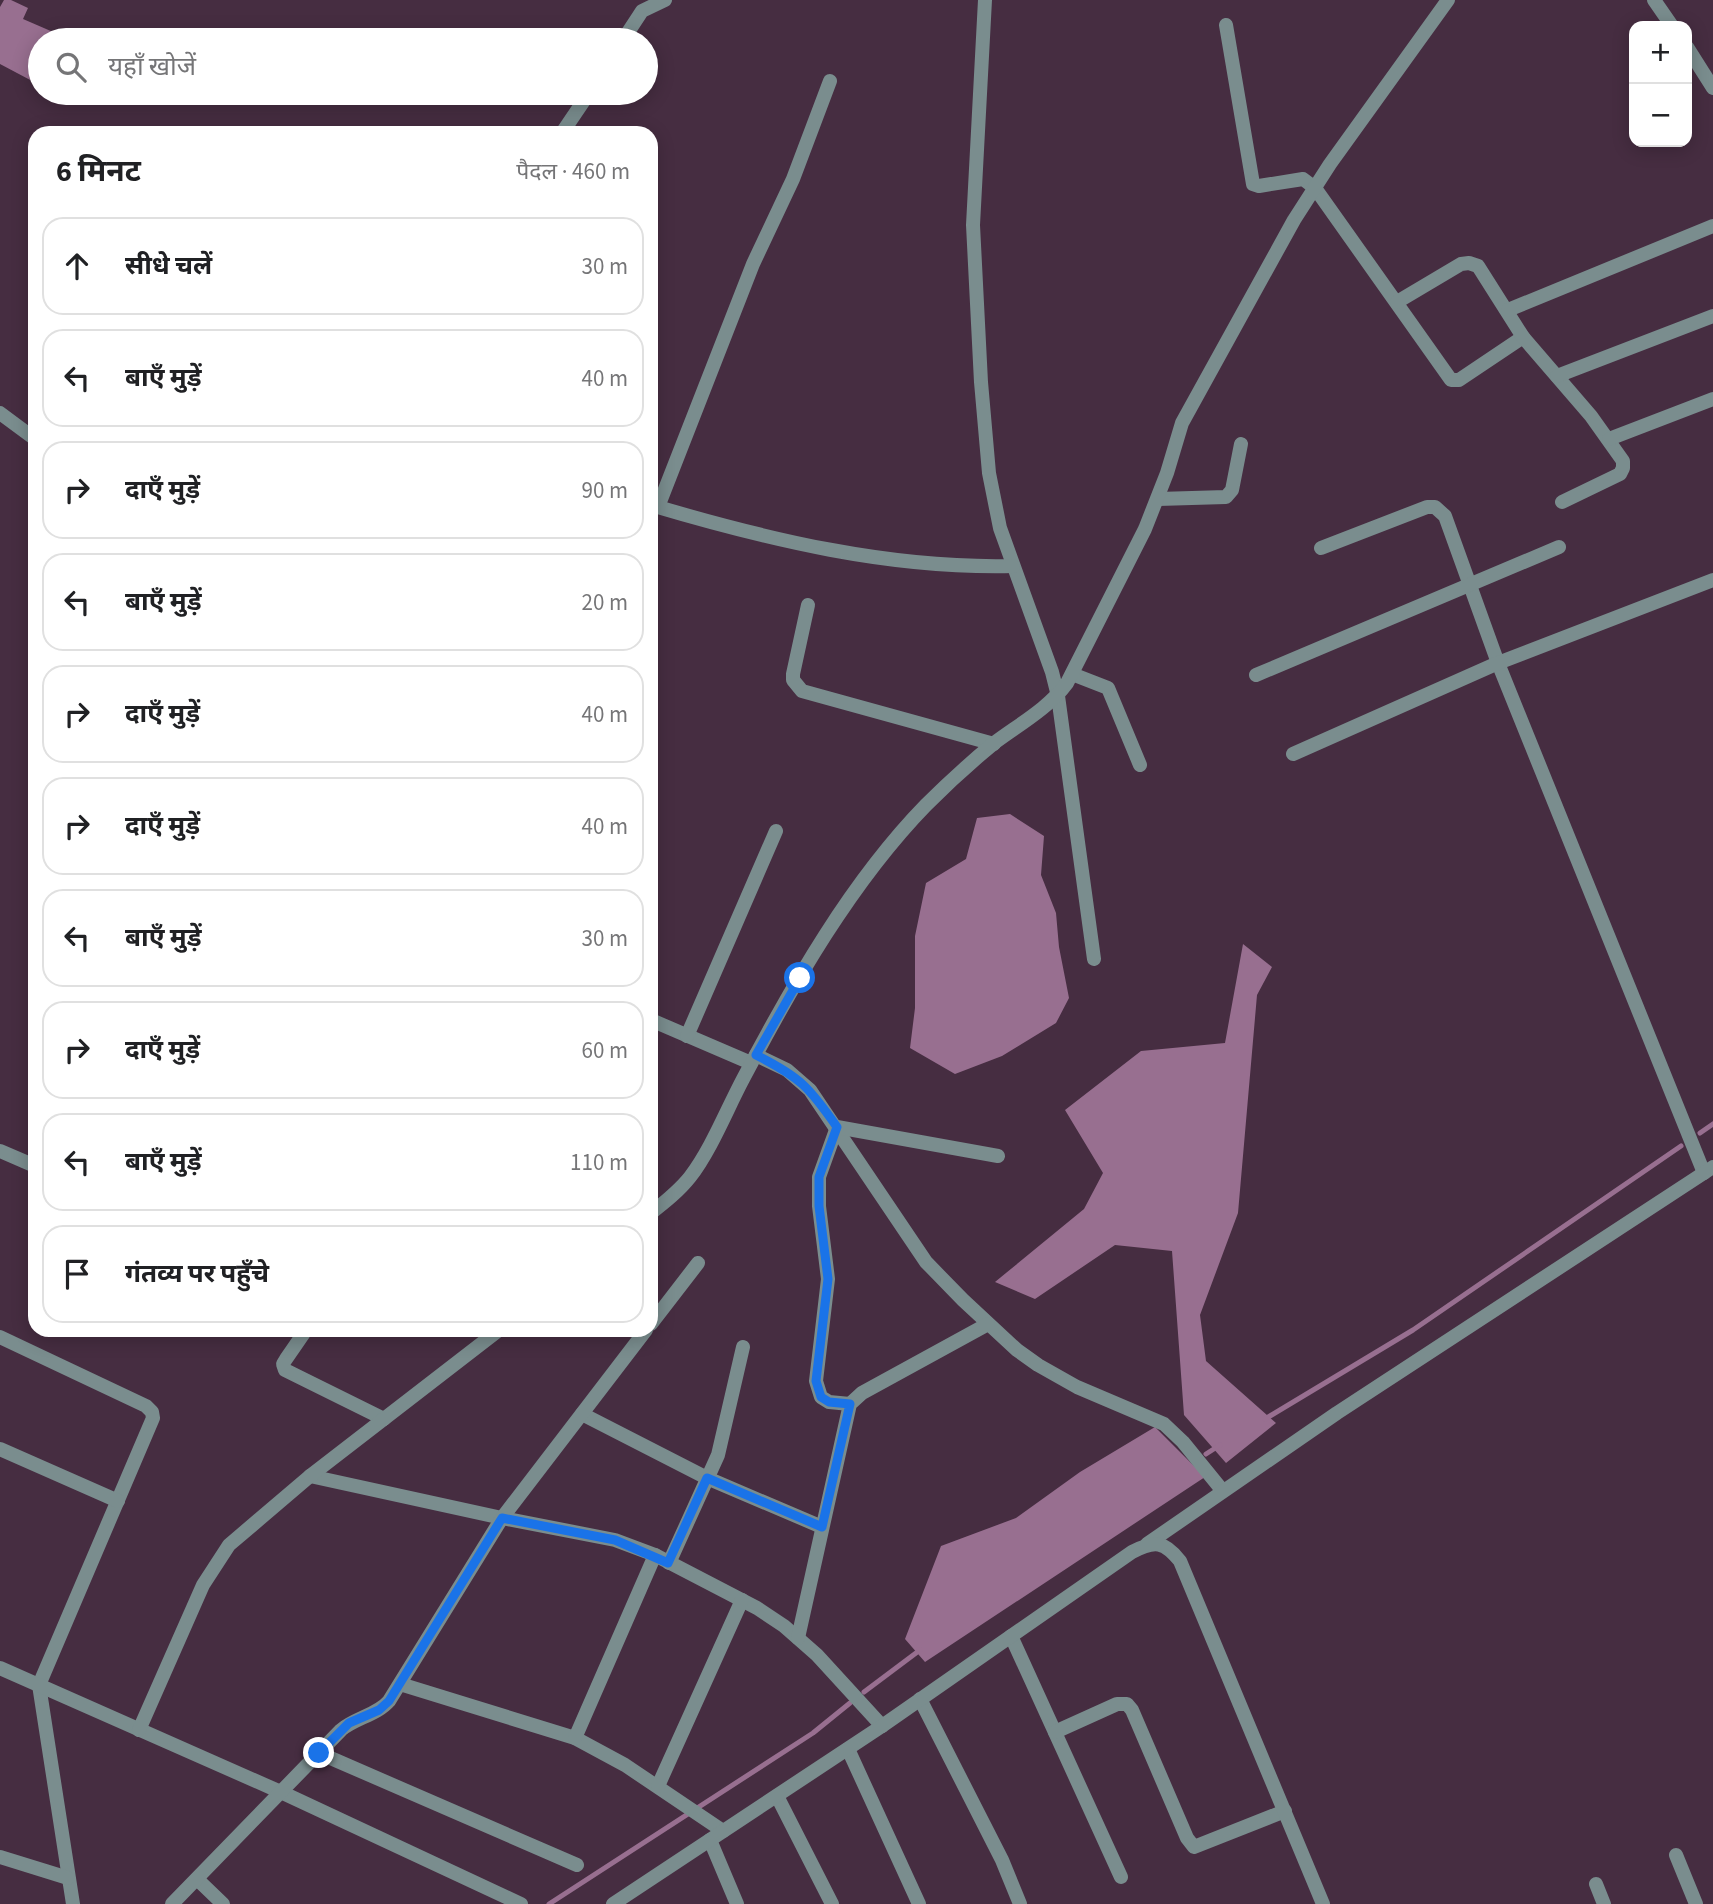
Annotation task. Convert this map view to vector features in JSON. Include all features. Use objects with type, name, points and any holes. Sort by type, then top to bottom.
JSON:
[{"type":"street","points":[[631,28],[642,11],[665,0]]},
{"type":"street","points":[[985,0],[972,225],[989,473],[1000,528],[1058,695],[1094,959]]},
{"type":"street","points":[[658,1207],[690,1177],[823,938],[880,858],[927,804],[994,744],[1058,695],[1072,674],[1158,499],[1182,423],[1294,220],[1448,0]]},
{"type":"street","points":[[1654,0],[1669,21]]},
{"type":"street","points":[[1226,25],[1251,181],[1256,186],[1303,179],[1315,188],[1454,382],[1523,337]]},
{"type":"street","points":[[1692,55],[1713,88]]},
{"type":"street","points":[[658,496],[753,264],[793,179],[830,81]]},
{"type":"street","points":[[567,126],[581,105]]},
{"type":"street","points":[[1508,310],[1713,226]]},
{"type":"street","points":[[1397,302],[1461,264],[1478,266],[1523,337],[1609,439],[1623,461],[1620,474],[1562,502]]},
{"type":"street","points":[[1557,376],[1713,316]]},
{"type":"street","points":[[1609,439],[1713,399]]},
{"type":"street","points":[[0,413],[28,434]]},
{"type":"street","points":[[1158,499],[1226,497],[1232,490],[1241,444]]},
{"type":"street","points":[[658,507],[785,541],[901,561],[946,566],[1013,566]]},
{"type":"street","points":[[612,1904],[882,1726],[1222,1490],[1709,1170],[1498,663],[1445,516],[1435,507],[1427,507],[1321,548]]},
{"type":"street","points":[[1256,675],[1559,547]]},
{"type":"street","points":[[1293,754],[1498,663],[1713,580]]},
{"type":"street","points":[[808,605],[793,674],[796,688],[994,744]]},
{"type":"street","points":[[1072,674],[1108,688],[1140,765]]},
{"type":"street","points":[[687,1036],[776,831]]},
{"type":"street","points":[[658,1023],[799,1079],[819,1101],[926,1262],[988,1324],[1038,1365],[1077,1387],[1164,1424],[1183,1442],[1222,1490]]},
{"type":"street","points":[[837,1127],[998,1156]]},
{"type":"street","points":[[837,1127],[819,1177],[819,1206],[828,1279],[816,1381],[821,1397],[829,1402],[850,1404]]},
{"type":"street","points":[[0,1151],[28,1163]]},
{"type":"street","points":[[658,1315],[698,1263]]},
{"type":"street","points":[[798,1638],[850,1404],[862,1393],[988,1324]]},
{"type":"street","points":[[0,1337],[146,1406],[152,1412],[153,1418],[38,1685],[73,1904]]},
{"type":"street","points":[[301,1337],[286,1359],[285,1370],[384,1419]]},
{"type":"street","points":[[139,1730],[203,1585],[229,1545],[310,1476],[490,1337]]},
{"type":"street","points":[[172,1904],[349,1723],[385,1706],[502,1518],[641,1337]]},
{"type":"street","points":[[668,1563],[723,1438],[743,1346]]},
{"type":"street","points":[[582,1413],[707,1478],[822,1527]]},
{"type":"street","points":[[0,1449],[118,1501]]},
{"type":"street","points":[[310,1476],[615,1540],[654,1555],[770,1615],[843,1682],[882,1726]]},
{"type":"street","points":[[1147,1544],[1162,1545],[1170,1549],[1180,1561],[1323,1904]]},
{"type":"street","points":[[575,1738],[654,1555]]},
{"type":"street","points":[[658,1786],[742,1600]]},
{"type":"street","points":[[1011,1636],[1121,1877]]},
{"type":"street","points":[[0,1668],[283,1793],[521,1904]]},
{"type":"street","points":[[400,1684],[575,1738],[658,1786],[716,1835],[737,1904]]},
{"type":"street","points":[[920,1699],[1002,1860],[1020,1904]]},
{"type":"street","points":[[1055,1732],[1117,1704],[1127,1704],[1132,1710],[1187,1838],[1195,1847],[1285,1811]]},
{"type":"street","points":[[848,1749],[919,1904]]},
{"type":"street","points":[[319,1753],[577,1865]]},
{"type":"street","points":[[777,1796],[832,1904]]},
{"type":"street","points":[[1676,1855],[1696,1904]]},
{"type":"street","points":[[0,1857],[68,1878]]},
{"type":"street","points":[[197,1879],[223,1904]]},
{"type":"street","points":[[1596,1884],[1604,1904]]},
{"type":"shaded area","points":[[4,0],[11,0],[28,8],[23,19],[44,28],[28,28],[28,79],[0,64],[0,7]]},
{"type":"shaded area","points":[[1010,814],[1044,836],[1041,875],[1056,913],[1059,947],[1069,998],[1056,1023],[1002,1056],[955,1074],[910,1048],[915,1008],[915,936],[926,883],[966,859],[977,818]]},
{"type":"shaded area","points":[[1243,944],[1272,967],[1257,995],[1238,1213],[1200,1315],[1206,1361],[1276,1423],[1226,1463],[1184,1415],[1172,1251],[1115,1245],[1035,1299],[995,1282],[1084,1209],[1103,1173],[1065,1110],[1141,1051],[1225,1043]]},
{"type":"shaded area","points":[[1155,1427],[1205,1477],[925,1662],[905,1639],[941,1546],[1016,1518],[1080,1472]]},
{"type":"waterway","points":[[1700,1133],[1713,1124]]},
{"type":"waterway","points":[[1265,1419],[1413,1330],[1681,1146]]},
{"type":"waterway","points":[[1206,1454],[1220,1445]]},
{"type":"waterway","points":[[864,1692],[920,1650]]},
{"type":"waterway","points":[[549,1904],[813,1733],[850,1703]]},
{"type":"route","points":[[319,1753],[349,1723],[379,1710],[389,1701],[502,1518],[615,1540],[668,1563],[707,1478],[822,1527],[850,1404],[829,1402],[821,1397],[816,1381],[828,1279],[818,1189],[822,1166],[837,1127],[799,1079],[756,1055],[800,978]]}]
